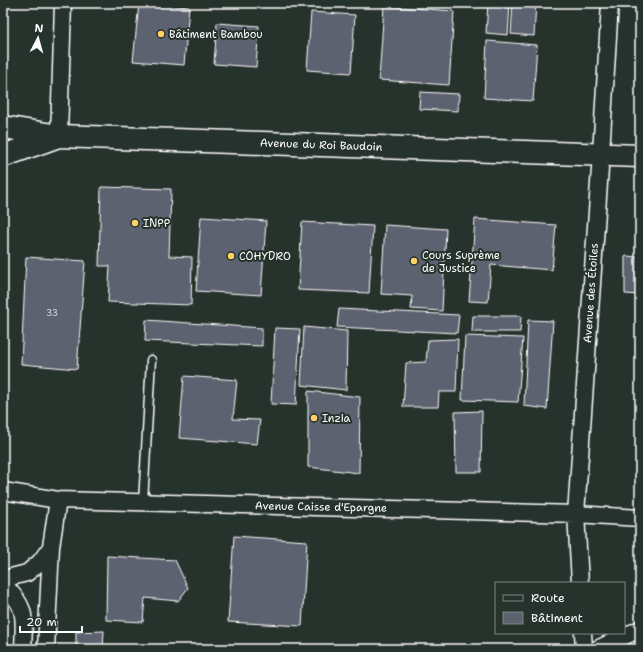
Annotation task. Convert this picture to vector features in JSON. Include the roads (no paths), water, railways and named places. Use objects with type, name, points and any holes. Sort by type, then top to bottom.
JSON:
[{"type":"street","points":[[3,156],[59,136],[63,3]]},
{"type":"street","name":"Avenue des Étoiles","points":[[580,582],[576,514],[610,3]]},
{"type":"street","name":"Avenue du Roi Baudoin","points":[[3,127],[59,136],[640,156]]},
{"type":"street","name":"Avenue Caisse d'Epargne","points":[[3,491],[58,500],[576,514],[640,518]]},
{"type":"street","points":[[46,649],[51,547],[58,500]]},
{"type":"street","points":[[3,579],[27,573],[40,562],[51,547]]},
{"type":"street","points":[[3,584],[14,595],[20,604],[24,617],[23,649]]},
{"type":"street","points":[[597,649],[640,629]]},
{"type":"street","points":[[583,634],[584,649]]},
{"type":"lane","points":[[143,503],[150,360]]},
{"type":"place","name":"Bâtiment Bambou","points":[[161,34]]},
{"type":"place","name":"INPP","points":[[135,223]]},
{"type":"place","name":"COHYDRO","points":[[231,256]]},
{"type":"place","name":"Cours Suprème de Justice","points":[[414,261]]},
{"type":"place","name":"Inzia","points":[[314,418]]}]
